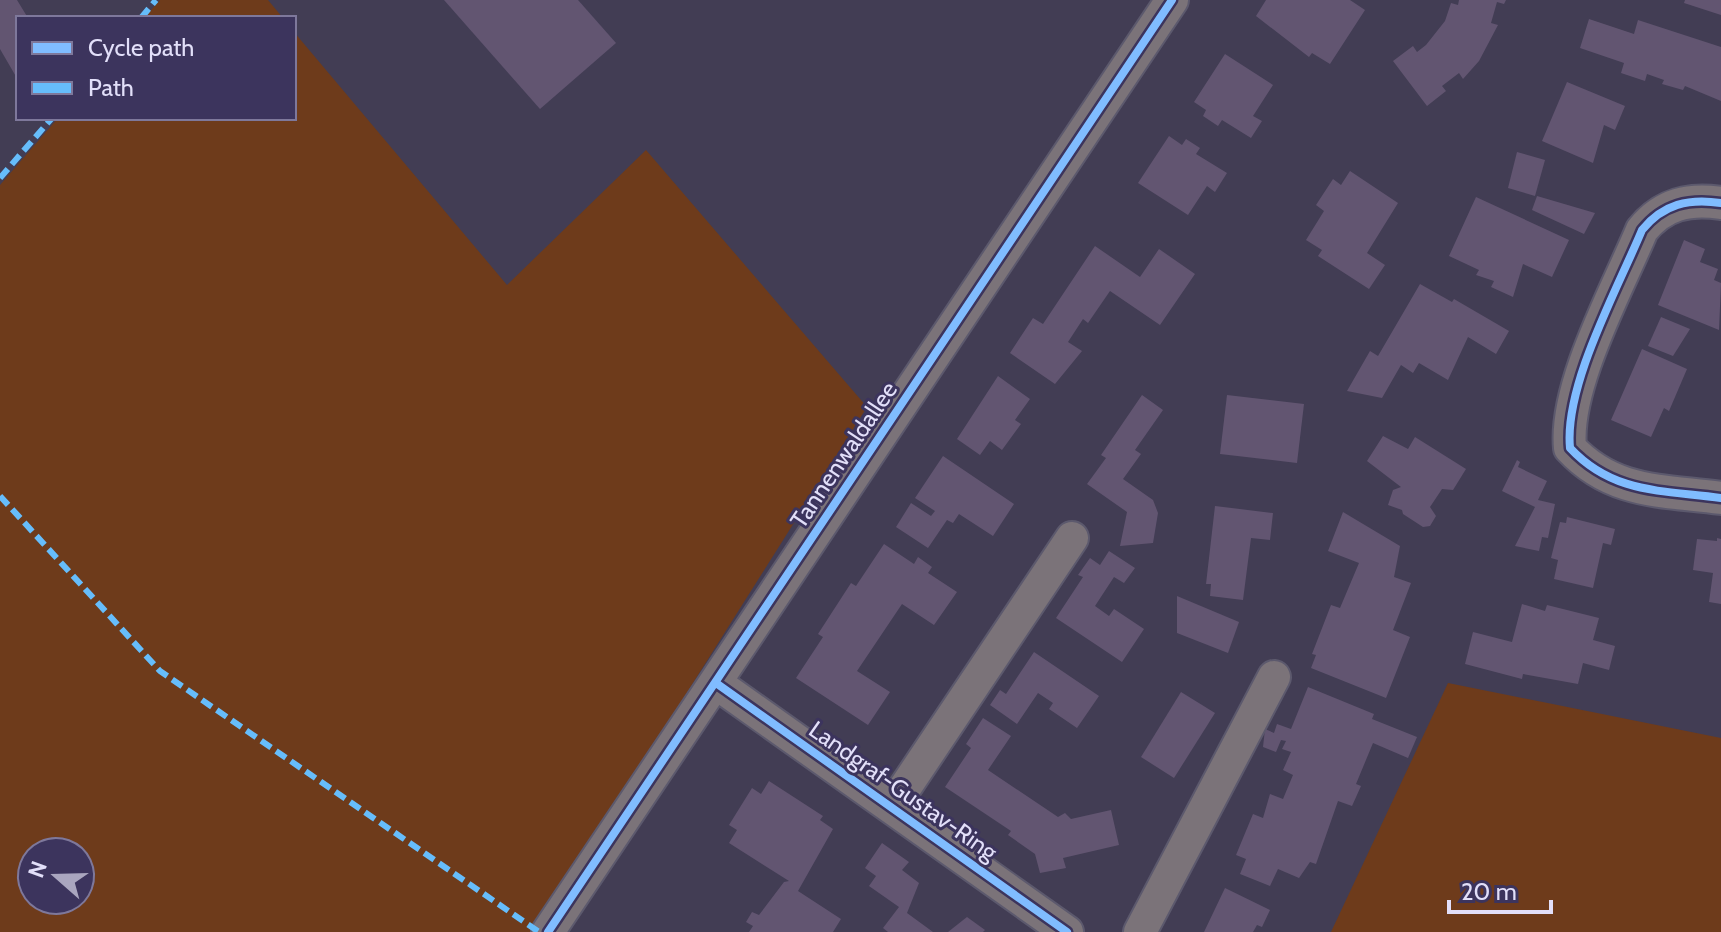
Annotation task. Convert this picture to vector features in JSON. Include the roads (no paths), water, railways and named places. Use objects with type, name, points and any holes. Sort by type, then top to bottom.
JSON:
[{"type":"street","name":"Tannenwaldallee","points":[[548,932],[1172,0]]},
{"type":"street","points":[[1721,203],[1691,200],[1677,203],[1660,212],[1642,230],[1577,388],[1568,428],[1570,448],[1598,474],[1615,482],[1721,498]]},
{"type":"street","name":"Landgraf-Gustav-Ring","points":[[892,807],[1072,538]]},
{"type":"street","points":[[1140,932],[1274,677]]},
{"type":"street","name":"Landgraf-Gustav-Ring","points":[[716,683],[1067,932]]}]
